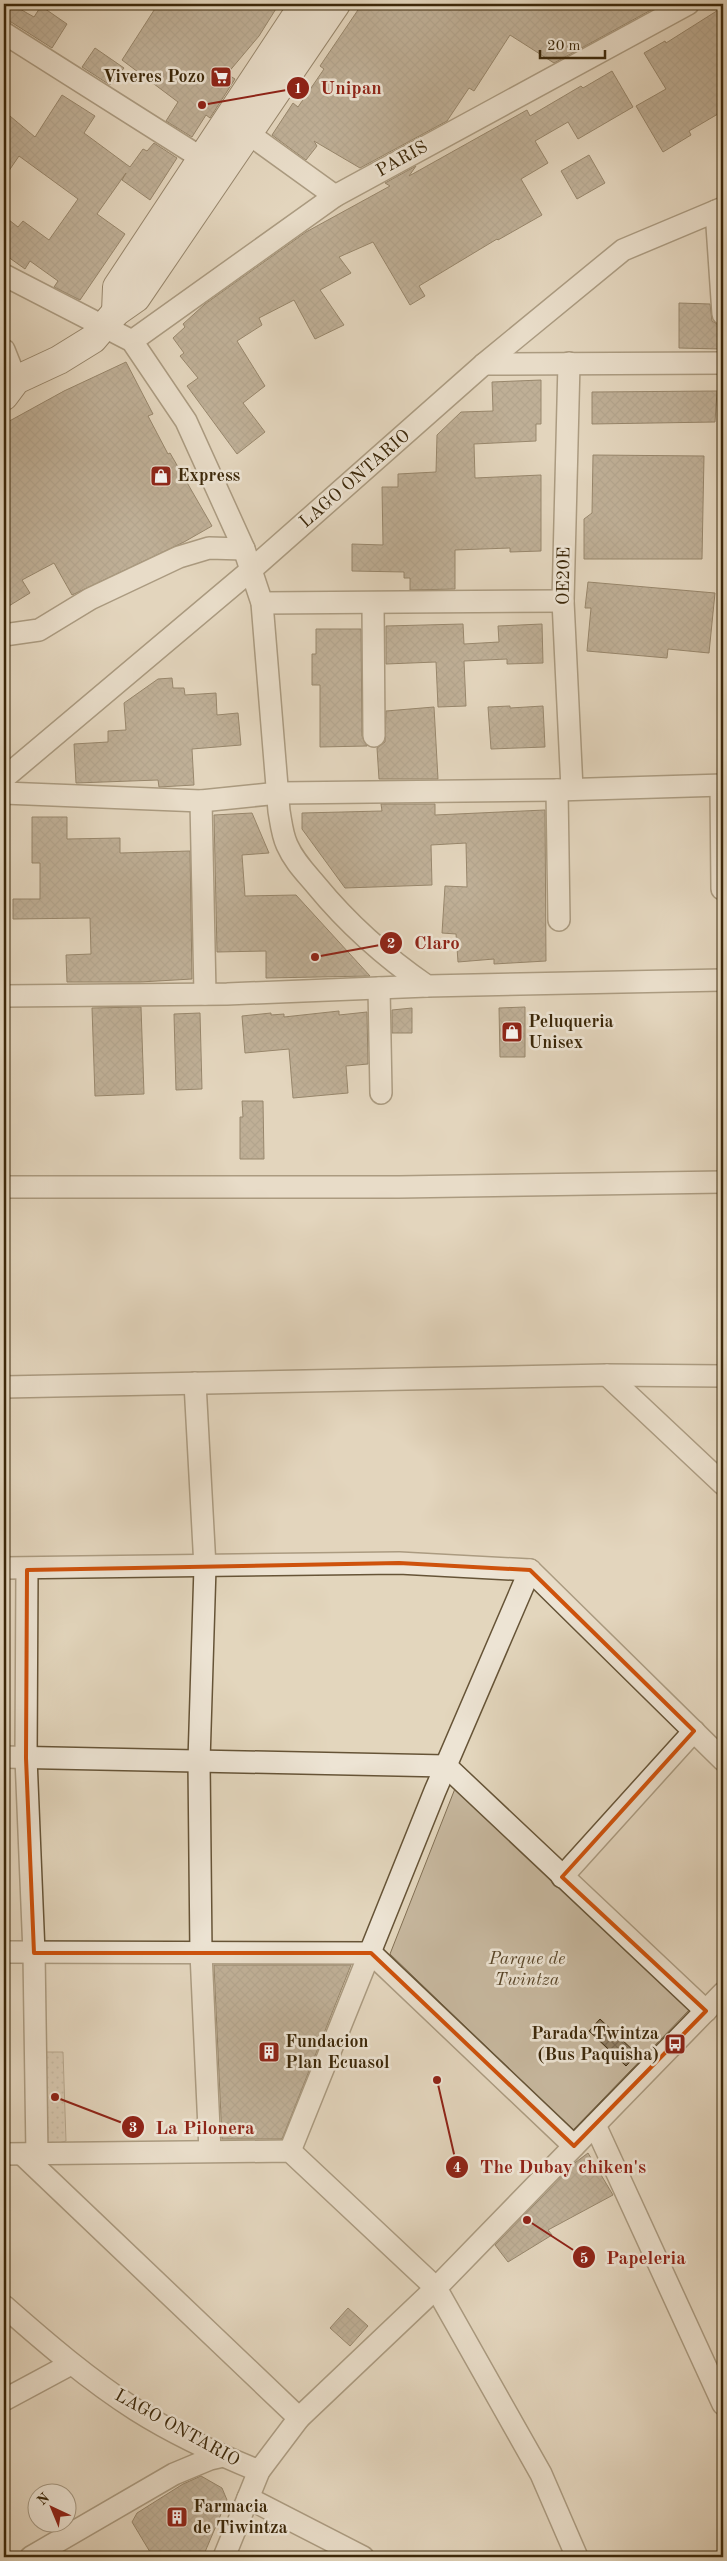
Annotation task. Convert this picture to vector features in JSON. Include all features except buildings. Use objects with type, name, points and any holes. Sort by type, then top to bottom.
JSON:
[{"type":"main road","points":[[111,319],[117,287],[203,160],[304,4]]},
{"type":"main road","points":[[8,385],[68,355],[93,339],[111,319],[136,298],[336,4]]},
{"type":"street","name":"PARIS","points":[[132,341],[335,196],[688,4]]},
{"type":"street","points":[[4,32],[203,160]]},
{"type":"street","points":[[249,134],[335,196]]},
{"type":"street","points":[[720,209],[723,314]]},
{"type":"street","name":"LAGO ONTARIO","points":[[4,778],[251,570],[484,364],[624,250],[720,209]]},
{"type":"street","points":[[4,275],[111,319],[132,341],[186,421],[244,549],[262,603],[283,834],[296,863],[332,904],[392,962],[427,986]]},
{"type":"street","points":[[4,350],[8,385]]},
{"type":"street","points":[[484,364],[723,362]]},
{"type":"street","name":"OE20E","points":[[559,920],[564,789],[563,601],[569,363]]},
{"type":"street","points":[[4,635],[39,630],[90,599],[179,557],[209,548],[244,549]]},
{"type":"street","points":[[262,603],[563,601]]},
{"type":"street","points":[[373,603],[374,736]]},
{"type":"street","points":[[4,793],[201,801],[279,793],[722,785],[722,889]]},
{"type":"street","points":[[201,801],[205,994]]},
{"type":"street","points":[[4,996],[205,994],[427,986],[723,980]]},
{"type":"street","points":[[379,988],[381,1093]]},
{"type":"street","points":[[4,1188],[399,1187],[723,1182]]},
{"type":"street","points":[[608,1375],[723,1484]]},
{"type":"street","points":[[4,1387],[608,1375],[723,1376]]},
{"type":"street","points":[[195,1383],[205,1566],[199,1761],[202,1953],[210,2151]]},
{"type":"street","points":[[4,1568],[27,1570],[399,1563],[530,1570],[723,1760]]},
{"type":"street","points":[[21,2155],[34,1953],[26,1758],[27,1570]]},
{"type":"street","points":[[290,2151],[446,1766],[530,1570]]},
{"type":"street","points":[[562,1876],[694,1731]]},
{"type":"street","points":[[4,1757],[446,1766],[706,2012]]},
{"type":"street","points":[[4,1952],[371,1953],[574,2146]]},
{"type":"street","points":[[224,2557],[259,2471],[299,2418],[436,2288],[723,1993]]},
{"type":"street","points":[[596,2125],[723,2404]]},
{"type":"street","points":[[21,2155],[290,2151],[436,2288],[541,2474],[577,2557]]},
{"type":"street","points":[[21,2155],[299,2418]]},
{"type":"street","name":"LAGO ONTARIO","points":[[4,2306],[70,2364],[137,2410],[223,2456],[259,2471]]},
{"type":"street","points":[[4,2400],[70,2364]]},
{"type":"street","points":[[31,2557],[174,2474],[210,2459],[223,2456]]},
{"type":"street","points":[[248,2498],[363,2557]]},
{"type":"highlighted area","points":[[399,1563],[530,1570],[694,1731],[562,1877],[706,2011],[574,2146],[371,1953],[34,1953],[26,1758],[27,1570]]},
{"type":"green space","name":"Parque de Twintza","points":[[456,1786],[690,2009],[573,2130],[390,1954]]},
{"type":"green space","points":[[44,2052],[63,2052],[66,2141],[45,2147]]},
{"type":"place","name":"Viveres Pozo","points":[[221,77]]},
{"type":"place","name":"Unipan","points":[[202,105]]},
{"type":"place","name":"Express","points":[[161,476]]},
{"type":"place","name":"Claro","points":[[315,957]]},
{"type":"place","name":"Peluqueria Unisex","points":[[512,1032]]},
{"type":"place","name":"Parada Twintza (Bus Paquisha)","points":[[675,2044]]},
{"type":"place","name":"Fundacion Plan Ecuasol","points":[[269,2052]]},
{"type":"place","name":"The Dubay chiken's","points":[[437,2080]]},
{"type":"place","name":"La Pilonera","points":[[55,2097]]},
{"type":"place","name":"Papeleria","points":[[527,2220]]},
{"type":"place","name":"Farmacia de Tiwintza","points":[[177,2517]]}]
